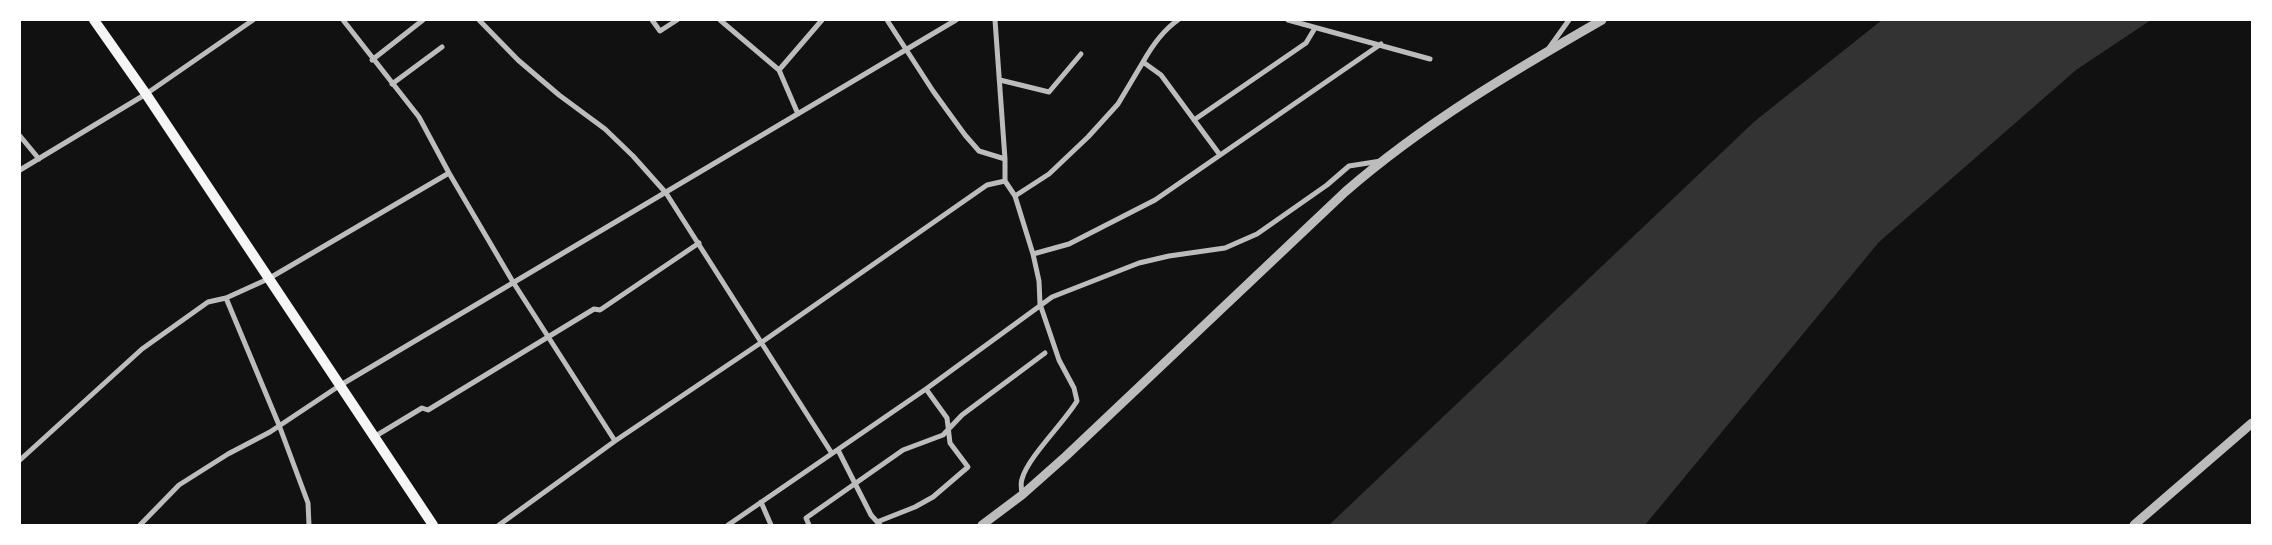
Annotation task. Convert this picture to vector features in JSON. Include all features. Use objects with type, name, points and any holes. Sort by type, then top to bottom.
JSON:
[{"type":"main road","points":[[94,20],[146,94],[432,525]]},
{"type":"street","points":[[20,170],[146,94],[253,20]]},
{"type":"street","points":[[343,20],[372,60],[419,117],[449,173],[514,282],[616,441]]},
{"type":"street","points":[[372,60],[423,20]]},
{"type":"street","points":[[479,20],[518,60],[605,129],[634,156],[666,193],[831,452]]},
{"type":"street","points":[[652,20],[660,32],[678,20]]},
{"type":"street","points":[[720,20],[779,70],[798,114]]},
{"type":"street","points":[[779,70],[822,20]]},
{"type":"street","points":[[887,20],[965,135],[979,151],[1005,159]]},
{"type":"street","points":[[140,525],[179,485],[228,454],[279,425],[339,386],[956,20]]},
{"type":"street","points":[[996,20],[1005,181],[1015,196],[1033,254],[1039,281],[1040,304],[1059,360],[1074,388],[1077,401],[1068,416],[1027,466],[1021,481],[1022,495]]},
{"type":"street","points":[[1015,196],[1049,174],[1088,137],[1118,104],[1153,45],[1168,27],[1178,20]]},
{"type":"street","points":[[1288,20],[1430,59]]},
{"type":"street","points":[[1547,52],[1569,20]]},
{"type":"street","points":[[982,525],[1022,495],[1066,456],[1338,199],[1382,161],[1524,65],[1602,20]]},
{"type":"street","points":[[1194,120],[1306,43],[1314,28]]},
{"type":"street","points":[[1033,254],[1069,244],[1155,200],[1380,44]]},
{"type":"street","points":[[392,84],[442,47]]},
{"type":"street","points":[[1000,80],[1049,92],[1081,54]]},
{"type":"street","points":[[1143,62],[1161,75],[1220,155]]},
{"type":"street","points":[[20,136],[40,158]]},
{"type":"street","points":[[728,525],[831,452],[838,450],[926,389],[1052,297],[1139,263],[1169,256],[1225,248],[1257,234],[1327,185],[1349,166],[1382,161]]},
{"type":"street","points":[[20,460],[142,348],[208,302],[226,298],[268,279],[449,173]]},
{"type":"street","points":[[499,525],[616,441],[987,185],[1005,181]]},
{"type":"street","points":[[373,437],[422,408],[428,410],[594,309],[600,310],[607,306],[699,243]]},
{"type":"street","points":[[226,298],[279,425],[308,503],[308,525]]},
{"type":"street","points":[[809,525],[806,518],[855,482],[904,450],[943,435],[962,415],[1044,353]]},
{"type":"street","points":[[838,450],[871,515],[879,524],[934,497],[968,467],[950,442],[947,418],[926,389]]},
{"type":"street","points":[[2134,525],[2252,423]]},
{"type":"street","points":[[761,502],[771,525]]},
{"type":"shaded area","points":[[1882,20],[2151,20],[2076,70],[1879,242],[1645,525],[1329,525],[1755,121]]}]
